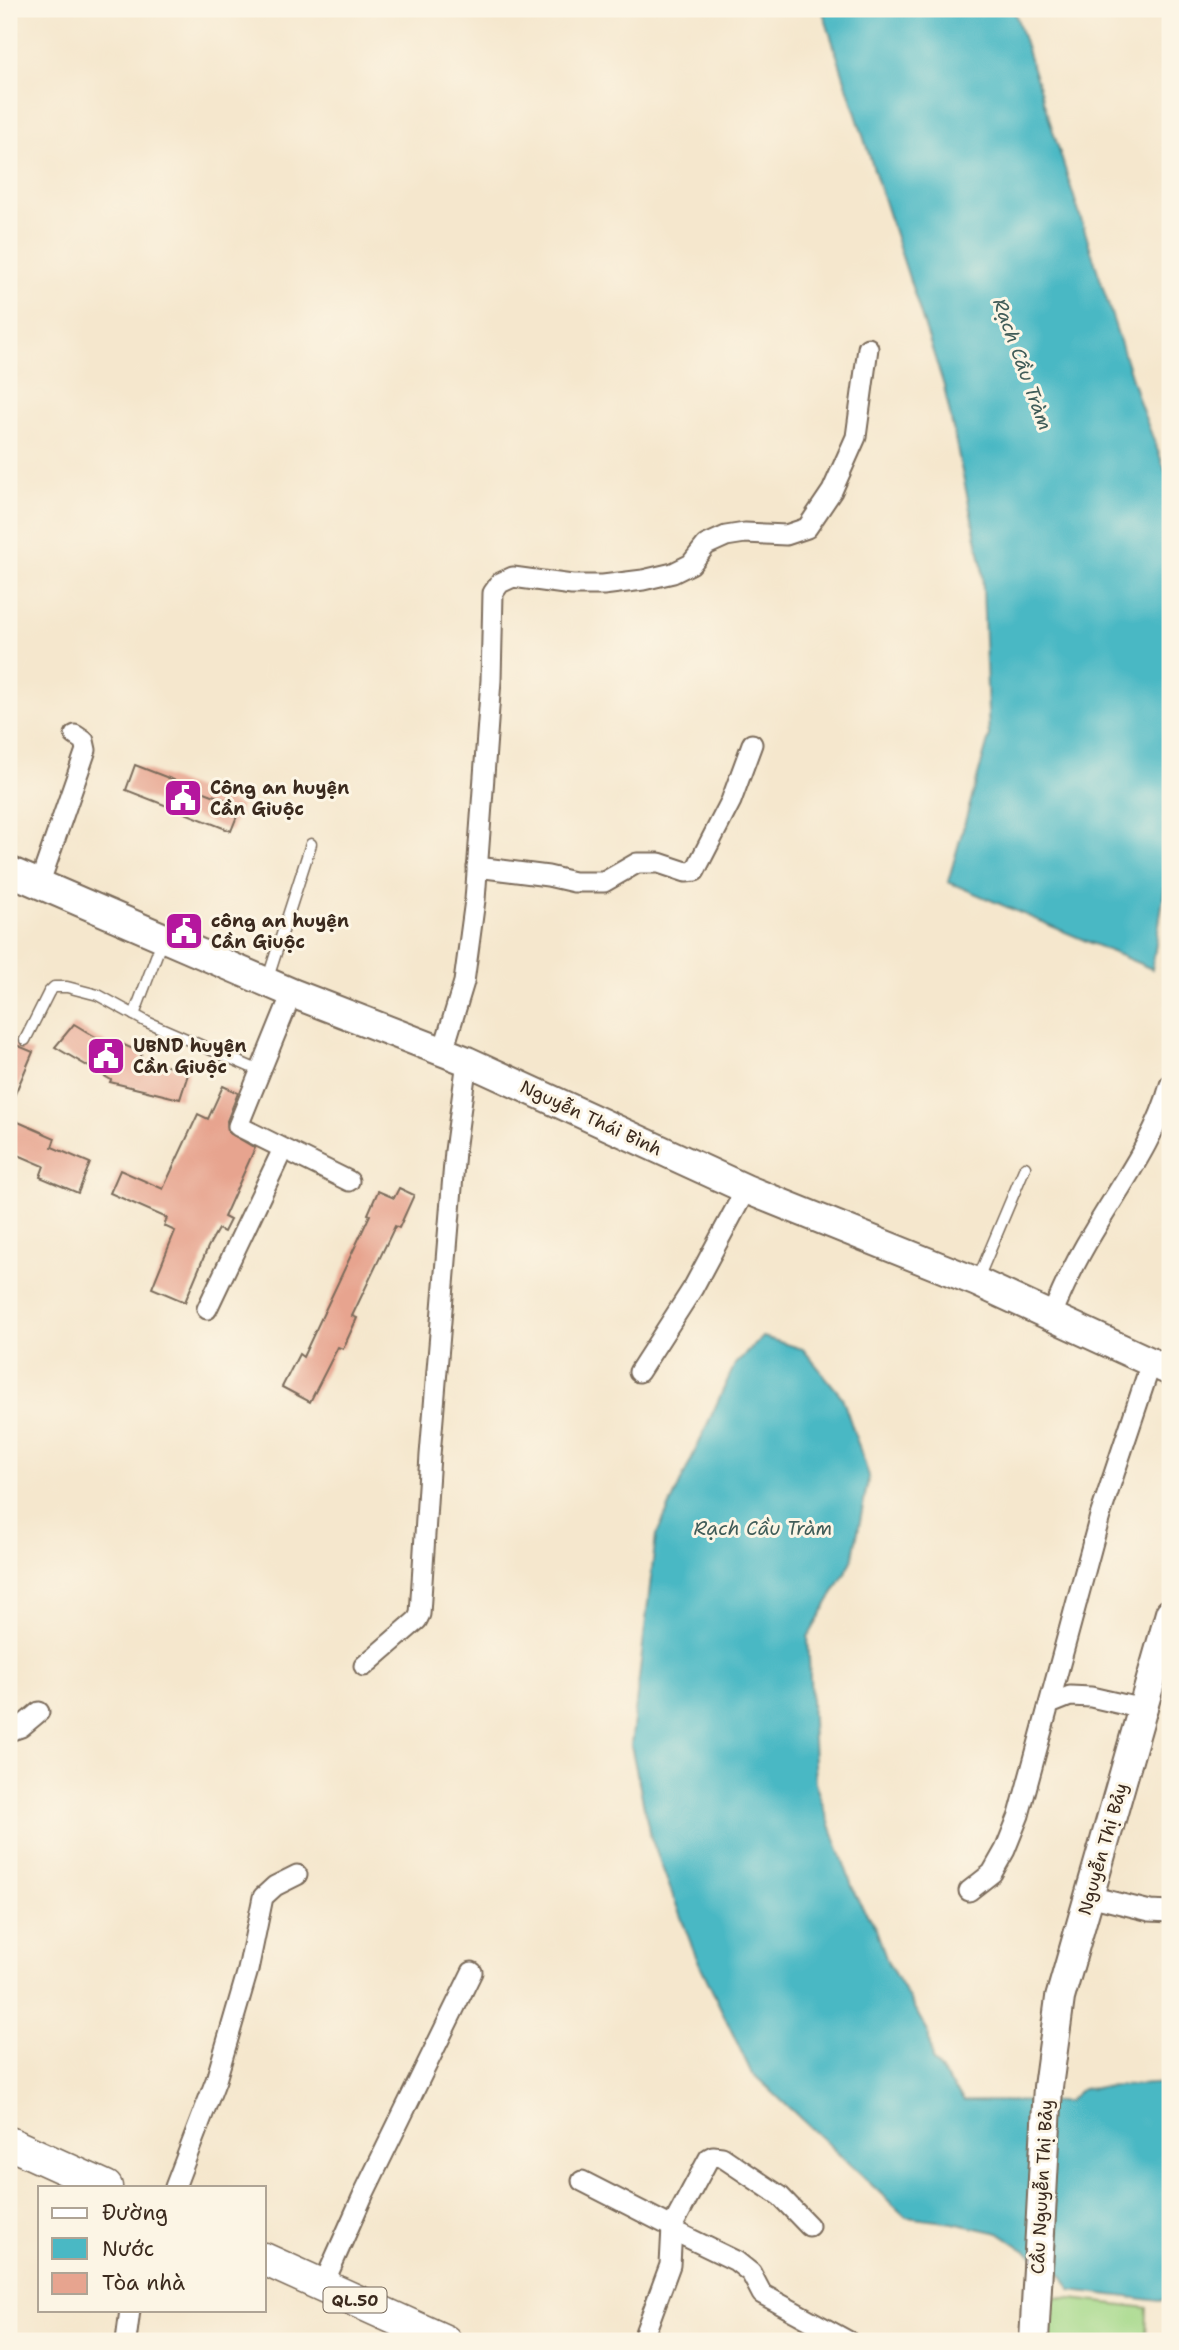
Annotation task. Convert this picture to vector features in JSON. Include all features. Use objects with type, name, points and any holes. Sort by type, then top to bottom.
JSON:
[{"type":"main road","points":[[9,2143],[104,2186]]},
{"type":"main road","name":"QL.50","points":[[266,2260],[445,2341]]},
{"type":"street","points":[[364,1666],[417,1620],[420,1614],[454,1164],[455,1056],[477,867],[491,680],[493,593],[500,583],[513,577],[572,585],[603,585],[643,580],[673,573],[691,564],[706,545],[726,536],[745,533],[786,535],[807,528],[832,491],[856,437],[868,348]]},
{"type":"street","points":[[39,885],[86,750],[84,741],[75,735]]},
{"type":"street","points":[[477,867],[574,882],[604,882],[637,863],[660,863],[686,872],[695,871],[731,801],[752,744]]},
{"type":"street","name":"Nguyễn Thái Bình","points":[[9,871],[292,993],[455,1056],[746,1189],[977,1282],[1161,1367]]},
{"type":"street","points":[[292,993],[238,1126],[349,1181]]},
{"type":"street","points":[[1051,1317],[1092,1233],[1129,1175],[1156,1123],[1170,1085]]},
{"type":"street","points":[[207,1310],[283,1149]]},
{"type":"street","points":[[639,1372],[692,1288],[746,1189]]},
{"type":"street","points":[[969,1891],[992,1873],[1019,1815],[1100,1517],[1161,1367]]},
{"type":"street","name":"Nguyễn Thị Bảy","points":[[1048,2087],[1060,1998],[1170,1613]]},
{"type":"street","points":[[1050,1704],[1070,1696],[1091,1697],[1143,1709]]},
{"type":"street","points":[[9,1731],[21,1727],[38,1712]]},
{"type":"street","points":[[175,2186],[220,2068],[248,1970],[263,1898],[275,1886],[297,1875]]},
{"type":"street","points":[[1089,1896],[1150,1911],[1170,1912]]},
{"type":"street","points":[[323,2286],[364,2193],[472,1972]]},
{"type":"street","name":"Cầu Nguyễn Thị Bảy","points":[[1034,2341],[1048,2087]]},
{"type":"street","points":[[642,2341],[670,2265],[672,2229],[709,2158],[717,2155],[722,2157],[779,2196],[810,2226]]},
{"type":"street","points":[[582,2181],[736,2262],[751,2273],[762,2294],[848,2341]]},
{"type":"street","points":[[126,2341],[130,2312]]},
{"type":"lane","points":[[266,982],[311,844]]},
{"type":"lane","points":[[135,1015],[163,938]]},
{"type":"lane","points":[[25,1040],[49,992],[54,987],[67,987],[98,995],[135,1015],[260,1072]]},
{"type":"lane","points":[[977,1282],[1025,1167]]},
{"type":"green space","points":[[1046,2296],[1147,2308],[1146,2341],[1044,2341]]},
{"type":"water","name":"Rạch Cầu Tràm","points":[[822,9],[1014,9],[1140,404],[1170,483],[1170,854],[1152,969],[948,882],[989,737],[982,566],[944,386]]},
{"type":"water","name":"Rạch Cầu Tràm","points":[[763,1337],[803,1349],[842,1397],[869,1476],[852,1561],[808,1637],[815,1783],[856,1897],[876,1929],[887,1961],[928,2032],[932,2060],[964,2101],[1067,2102],[1083,2088],[1170,2083],[1170,2297],[1160,2301],[1071,2290],[1062,2275],[999,2233],[906,2217],[751,2072],[695,1954],[650,1835],[631,1745],[656,1536],[735,1364]]},
{"type":"building","name":"Công an huyện Cần Giuộc","points":[[135,765],[241,806],[231,831],[126,790]]},
{"type":"building","name":"UBND huyện Cần Giuộc","points":[[74,1024],[119,1051],[122,1044],[142,1053],[140,1060],[189,1071],[180,1099],[110,1082],[111,1080],[55,1047]]},
{"type":"building","points":[[9,1042],[33,1052],[9,1108]]},
{"type":"building","points":[[223,1086],[238,1093],[227,1121],[228,1132],[255,1148],[224,1217],[230,1220],[224,1232],[218,1229],[208,1247],[185,1302],[152,1288],[175,1231],[164,1226],[167,1218],[110,1193],[120,1170],[163,1189],[198,1114],[208,1119]]},
{"type":"building","points":[[9,1118],[55,1138],[52,1147],[90,1163],[78,1193],[40,1177],[44,1166],[9,1151]]},
{"type":"building","points":[[399,1188],[414,1195],[399,1228],[395,1226],[352,1316],[357,1318],[343,1349],[338,1347],[310,1402],[282,1387],[299,1354],[303,1357],[370,1215],[368,1214],[378,1191],[394,1198]]},
{"type":"place","name":"Công an huyện Cần Giuộc","points":[[183,798]]},
{"type":"place","name":"công an huyện Cần Giuộc","points":[[184,931]]},
{"type":"place","name":"UBND huyện Cần Giuộc","points":[[106,1056]]}]
